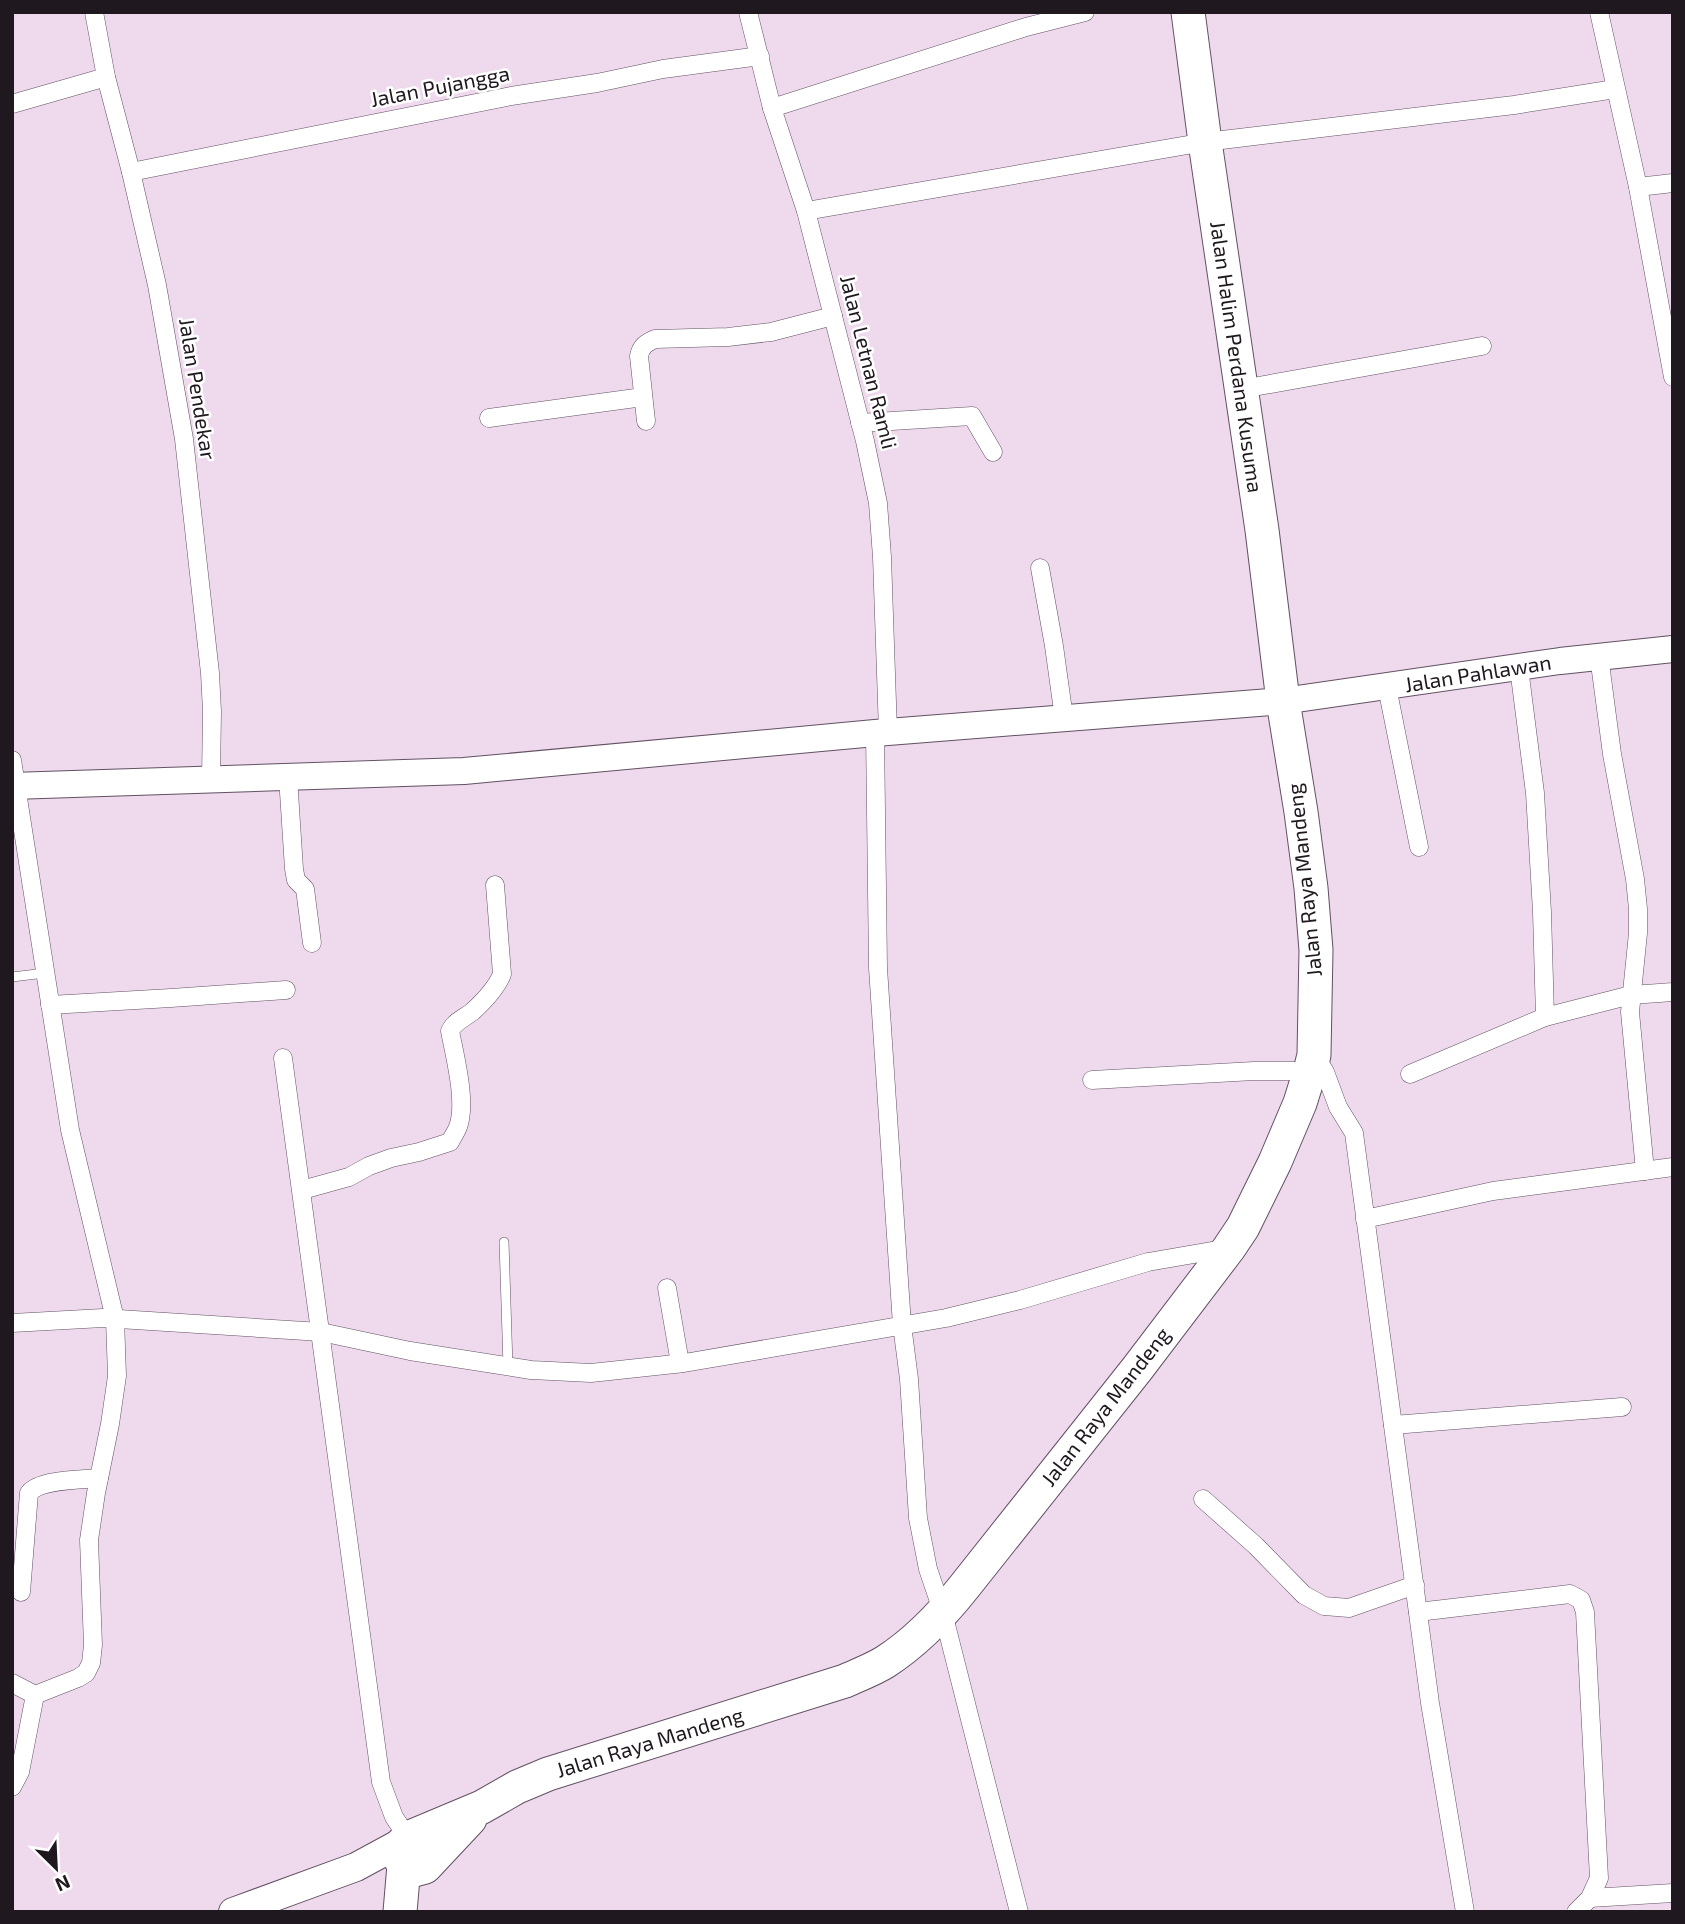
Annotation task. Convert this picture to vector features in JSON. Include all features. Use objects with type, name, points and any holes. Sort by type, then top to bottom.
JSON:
[{"type":"highway","name":"Jalan Halim Perdana Kusuma","points":[[1188,12],[1264,543],[1283,701]]},
{"type":"highway","name":"Jalan Raya Mandeng","points":[[412,1850],[517,1787],[548,1774],[845,1681],[884,1662],[916,1639],[943,1613],[1137,1369],[1229,1248],[1243,1227],[1276,1162],[1300,1104],[1312,1063],[1316,950],[1314,925],[1301,812],[1283,701]]},
{"type":"highway","points":[[400,1912],[412,1850]]},
{"type":"highway","points":[[407,1912],[422,1883],[412,1850]]},
{"type":"main road","name":"Jalan Pahlawan","points":[[13,777],[211,779],[464,771],[881,733],[1283,701],[1599,656],[1673,649]]},
{"type":"main road","points":[[233,1912],[356,1867],[412,1850]]},
{"type":"street","name":"Jalan Pendekar","points":[[94,12],[106,77],[157,285],[184,439],[211,673],[211,779]]},
{"type":"street","name":"Jalan Letnan Ramli","points":[[748,12],[772,108],[806,211],[878,503],[882,556],[878,968],[918,1518],[928,1569],[943,1613],[1019,1912]]},
{"type":"street","points":[[772,108],[1026,27],[1085,12]]},
{"type":"street","points":[[1599,12],[1638,187],[1673,377]]},
{"type":"street","name":"Jalan Pujangga","points":[[131,172],[511,96],[597,83],[663,69],[760,56]]},
{"type":"street","points":[[12,104],[106,77]]},
{"type":"street","points":[[806,211],[1205,142],[1514,105],[1615,89]]},
{"type":"street","points":[[1638,187],[1673,183]]},
{"type":"street","points":[[646,421],[639,356],[640,349],[646,342],[655,339],[728,337],[771,332],[833,316]]},
{"type":"street","points":[[1242,389],[1482,346]]},
{"type":"street","points":[[489,418],[643,397]]},
{"type":"street","points":[[860,423],[972,416],[993,452]]},
{"type":"street","points":[[1040,568],[1064,718]]},
{"type":"street","points":[[1599,656],[1638,909],[1630,1012],[1645,1171]]},
{"type":"street","points":[[1519,668],[1535,793],[1545,1017]]},
{"type":"street","points":[[1387,687],[1419,847]]},
{"type":"street","points":[[12,1683],[35,1695],[78,1678],[86,1673],[91,1663],[93,1645],[89,1540],[117,1376],[116,1319],[70,1130],[13,777]]},
{"type":"street","points":[[288,777],[293,869],[296,880],[305,889],[312,943]]},
{"type":"street","points":[[302,1190],[349,1177],[391,1158],[450,1142],[459,1127],[460,1107],[459,1079],[450,1031],[474,1011],[502,974],[495,885]]},
{"type":"street","points":[[50,1005],[286,990]]},
{"type":"street","points":[[1410,1074],[1545,1017],[1631,995],[1673,992]]},
{"type":"street","points":[[283,1058],[381,1782],[394,1817],[412,1850]]},
{"type":"street","points":[[1092,1080],[1254,1071],[1312,1063],[1325,1072],[1338,1107],[1354,1133],[1430,1703],[1465,1912]]},
{"type":"street","points":[[1365,1219],[1493,1191],[1673,1167]]},
{"type":"street","points":[[12,1323],[103,1318],[321,1332],[410,1351],[508,1366],[559,1373],[592,1373],[680,1363],[946,1318],[1020,1300],[1148,1262],[1229,1248]]},
{"type":"street","points":[[667,1288],[680,1363]]},
{"type":"street","points":[[1393,1425],[1622,1407]]},
{"type":"street","points":[[21,1592],[29,1493],[41,1484],[99,1478]]},
{"type":"street","points":[[1203,1499],[1256,1546],[1304,1595],[1324,1606],[1349,1608],[1415,1585]]},
{"type":"street","points":[[1418,1612],[1570,1594],[1581,1600],[1585,1612],[1599,1878],[1590,1898],[1576,1912]]},
{"type":"street","points":[[12,1787],[20,1772],[35,1695]]},
{"type":"street","points":[[1590,1898],[1673,1893]]},
{"type":"lane","points":[[12,977],[45,973]]},
{"type":"lane","points":[[504,1242],[508,1366]]}]
